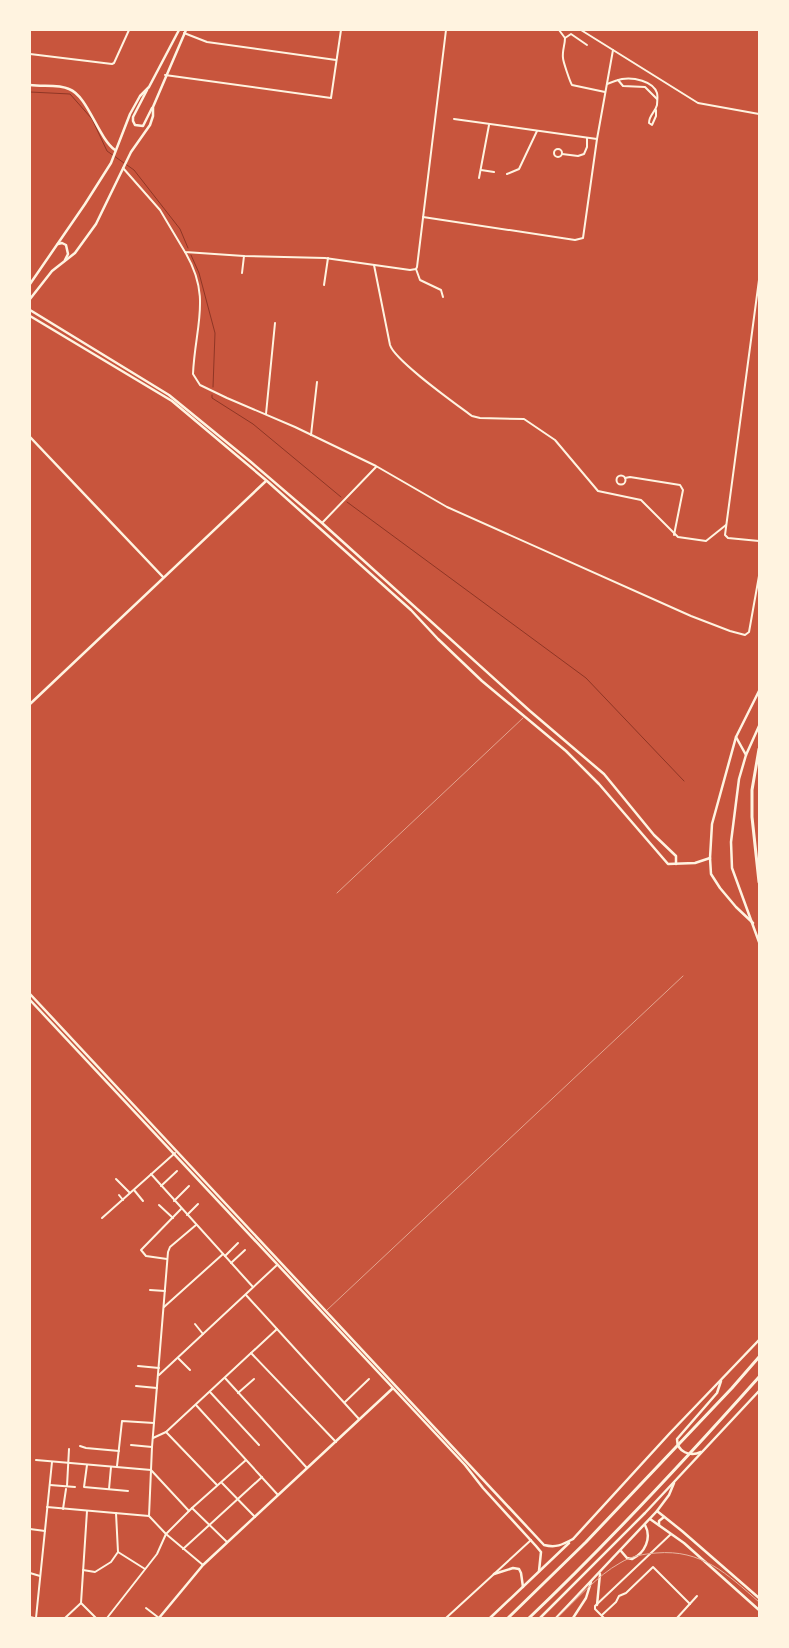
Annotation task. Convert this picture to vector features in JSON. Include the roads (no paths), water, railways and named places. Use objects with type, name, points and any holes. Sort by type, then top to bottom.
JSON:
[{"type":"highway","points":[[759,749],[752,790],[752,817],[759,882]]},
{"type":"highway","points":[[508,1618],[592,1535],[732,1388],[759,1357]]},
{"type":"highway","points":[[529,1618],[646,1502],[759,1376]]},
{"type":"main road","points":[[179,30],[134,117],[135,125],[142,126],[153,107],[185,31]]},
{"type":"main road","points":[[30,85],[63,87],[72,90],[87,108],[107,144],[115,151]]},
{"type":"main road","points":[[30,284],[85,204],[113,157],[130,114],[140,96],[149,87]]},
{"type":"main road","points":[[30,299],[52,271],[75,253],[96,224],[137,142],[150,124],[153,116],[153,107]]},
{"type":"main road","points":[[57,245],[62,243],[66,245],[68,254],[65,261]]},
{"type":"main road","points":[[30,310],[169,395],[268,479],[411,610],[482,681],[566,751],[599,784],[668,864],[695,863],[710,858]]},
{"type":"main road","points":[[30,316],[172,401],[322,523],[530,711],[604,774],[654,835],[673,853],[677,859],[676,864]]},
{"type":"main road","points":[[30,437],[164,578]]},
{"type":"main road","points":[[30,704],[268,479]]},
{"type":"main road","points":[[753,923],[720,888],[711,874],[710,858],[714,818],[736,737],[759,691]]},
{"type":"main road","points":[[759,726],[746,755],[739,779],[731,842],[732,868],[759,942]]},
{"type":"main road","points":[[736,737],[746,755]]},
{"type":"main road","points":[[30,994],[276,1265],[465,1466],[531,1540],[541,1552],[539,1571]]},
{"type":"main road","points":[[30,1000],[326,1311],[544,1545],[552,1547],[561,1546],[573,1539]]},
{"type":"main road","points":[[490,1618],[573,1539],[670,1433],[759,1340]]},
{"type":"main road","points":[[702,1451],[688,1454],[676,1441],[685,1428],[717,1393],[721,1379]]},
{"type":"main road","points":[[159,1618],[203,1565],[392,1389]]},
{"type":"main road","points":[[540,1618],[645,1513],[759,1391]]},
{"type":"main road","points":[[556,1618],[645,1525],[669,1495],[674,1481]]},
{"type":"main road","points":[[657,1511],[682,1530],[759,1598]]},
{"type":"main road","points":[[659,1527],[659,1521],[664,1517]]},
{"type":"main road","points":[[650,1519],[684,1544],[759,1610]]},
{"type":"main road","points":[[620,1551],[632,1560],[641,1553],[648,1537],[645,1525]]},
{"type":"main road","points":[[494,1574],[513,1568],[519,1569],[523,1587]]},
{"type":"main road","points":[[597,1605],[600,1573]]},
{"type":"main road","points":[[573,1618],[586,1598],[591,1582]]},
{"type":"street","points":[[30,54],[112,64],[129,30]]},
{"type":"street","points":[[165,75],[329,98],[333,96],[341,30]]},
{"type":"street","points":[[442,297],[441,290],[420,280],[416,269],[446,30]]},
{"type":"street","points":[[559,30],[565,38],[563,58],[572,85],[605,92]]},
{"type":"street","points":[[581,30],[698,103],[759,114]]},
{"type":"street","points":[[185,31],[207,42],[337,60]]},
{"type":"street","points":[[565,38],[571,34],[587,45]]},
{"type":"street","points":[[423,217],[579,240],[584,235],[597,139],[612,50]]},
{"type":"street","points":[[607,84],[618,80],[633,79],[644,82],[656,91],[657,99],[656,116],[652,125],[649,123],[649,118],[656,110]]},
{"type":"street","points":[[618,80],[623,86],[646,87],[657,99]]},
{"type":"street","points":[[454,119],[597,139]]},
{"type":"street","points":[[479,178],[489,125]]},
{"type":"street","points":[[507,174],[520,169],[537,131]]},
{"type":"street","points":[[562,154],[578,156],[584,154],[587,148],[586,138]]},
{"type":"street","points":[[124,167],[160,210],[196,270],[201,297],[193,374],[200,385],[376,466],[447,507],[648,597],[745,636],[749,632],[759,576]]},
{"type":"street","points":[[480,170],[494,172]]},
{"type":"street","points":[[186,252],[244,256],[328,258],[410,270],[416,269]]},
{"type":"street","points":[[242,273],[244,256]]},
{"type":"street","points":[[324,284],[328,258]]},
{"type":"street","points":[[374,265],[390,345],[394,352],[427,382],[472,416],[480,418],[519,418],[528,422],[555,440],[598,491],[641,500],[674,535],[706,541],[726,525]]},
{"type":"street","points":[[759,281],[725,535],[728,538],[759,542]]},
{"type":"street","points":[[266,414],[275,323]]},
{"type":"street","points":[[311,435],[316,382]]},
{"type":"street","points":[[322,523],[376,466]]},
{"type":"street","points":[[626,478],[630,476],[680,485],[683,490],[674,535]]},
{"type":"street","points":[[102,1218],[175,1152]]},
{"type":"street","points":[[161,1186],[177,1171]]},
{"type":"street","points":[[151,1174],[253,1287]]},
{"type":"street","points":[[116,1179],[130,1193]]},
{"type":"street","points":[[174,1201],[189,1186]]},
{"type":"street","points":[[134,1190],[143,1201]]},
{"type":"street","points":[[119,1195],[123,1200]]},
{"type":"street","points":[[188,1215],[198,1204]]},
{"type":"street","points":[[159,1205],[173,1218]]},
{"type":"street","points":[[168,1259],[146,1256],[141,1250],[181,1209]]},
{"type":"street","points":[[149,1516],[152,1447],[168,1259],[170,1247],[196,1224]]},
{"type":"street","points":[[164,1307],[238,1243]]},
{"type":"street","points":[[231,1263],[245,1250]]},
{"type":"street","points":[[159,1376],[276,1265]]},
{"type":"street","points":[[150,1290],[165,1291]]},
{"type":"street","points":[[246,1295],[359,1419]]},
{"type":"street","points":[[194,1324],[203,1334]]},
{"type":"street","points":[[153,1438],[166,1432],[277,1329]]},
{"type":"street","points":[[251,1354],[336,1442]]},
{"type":"street","points":[[178,1358],[190,1370]]},
{"type":"street","points":[[138,1366],[159,1368]]},
{"type":"street","points":[[225,1378],[307,1468]]},
{"type":"street","points":[[238,1393],[254,1379]]},
{"type":"street","points":[[344,1402],[370,1379]]},
{"type":"street","points":[[136,1386],[158,1388]]},
{"type":"street","points":[[210,1392],[259,1445]]},
{"type":"street","points":[[196,1405],[278,1495]]},
{"type":"street","points":[[117,1467],[122,1421],[154,1423]]},
{"type":"street","points":[[166,1432],[217,1485]]},
{"type":"street","points":[[131,1445],[152,1447]]},
{"type":"street","points":[[80,1446],[119,1451]]},
{"type":"street","points":[[63,1509],[69,1449]]},
{"type":"street","points":[[36,1460],[151,1470],[189,1511]]},
{"type":"street","points":[[107,1618],[157,1554],[166,1534],[246,1460]]},
{"type":"street","points":[[30,1617],[35,1618],[52,1462]]},
{"type":"street","points":[[87,1465],[84,1487],[128,1491]]},
{"type":"street","points":[[109,1489],[111,1467]]},
{"type":"street","points":[[183,1550],[262,1477]]},
{"type":"street","points":[[221,1482],[255,1517]]},
{"type":"street","points":[[50,1485],[66,1488],[75,1487]]},
{"type":"street","points":[[48,1507],[149,1516],[183,1550],[203,1565]]},
{"type":"street","points":[[192,1508],[227,1542]]},
{"type":"street","points":[[65,1618],[81,1603],[87,1511]]},
{"type":"street","points":[[83,1570],[95,1572],[111,1562],[118,1552],[116,1513]]},
{"type":"street","points":[[30,1529],[45,1531]]},
{"type":"street","points":[[671,1534],[595,1609],[603,1617],[619,1596],[626,1593],[653,1567],[690,1604]]},
{"type":"street","points":[[446,1618],[531,1540]]},
{"type":"street","points":[[118,1552],[145,1569]]},
{"type":"street","points":[[30,1573],[40,1577]]},
{"type":"street","points":[[677,1618],[697,1596]]},
{"type":"street","points":[[81,1603],[96,1618]]},
{"type":"street","points":[[146,1608],[159,1618]]},
{"type":"lane","points":[[337,893],[525,716]]},
{"type":"lane","points":[[326,1311],[683,976]]},
{"type":"waterway","points":[[30,92],[70,94],[92,119],[107,151],[134,170],[180,229],[188,248]]},
{"type":"waterway","points":[[191,255],[199,273],[215,333],[213,387]]},
{"type":"waterway","points":[[212,395],[212,398],[253,424],[341,497]]},
{"type":"waterway","points":[[347,502],[586,678],[684,781]]},
{"type":"railway","points":[[557,1618],[595,1581],[612,1568],[633,1557],[656,1553],[687,1555],[700,1559],[724,1573],[759,1602]]}]
